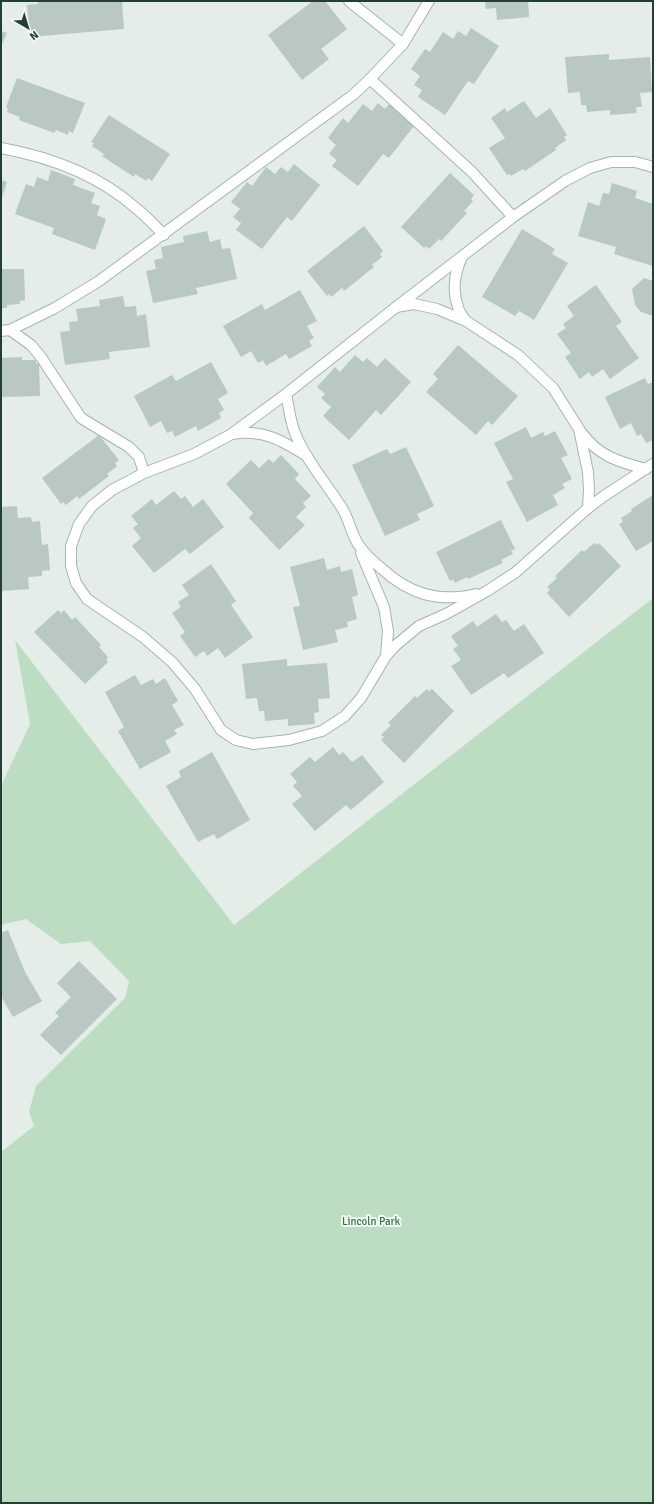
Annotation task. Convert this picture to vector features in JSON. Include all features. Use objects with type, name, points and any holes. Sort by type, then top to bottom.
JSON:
[{"type":"lane","points":[[349,1],[403,44]]},
{"type":"lane","points":[[6,331],[55,308],[92,285],[164,235],[353,95],[403,44],[429,1]]},
{"type":"lane","points":[[370,79],[472,172],[513,217]]},
{"type":"lane","points":[[1,148],[26,153],[64,165],[102,184],[137,208],[164,235]]},
{"type":"lane","points":[[649,467],[588,508],[516,572],[487,591],[446,614],[419,626],[396,644],[386,656],[361,698],[345,716],[322,731],[289,740],[253,744],[236,740],[221,730],[195,689],[172,662],[143,637],[87,599],[76,583],[71,566],[71,546],[79,524],[92,506],[112,490],[144,473],[194,454],[230,435],[286,394],[513,217],[565,181],[590,168],[611,162],[635,162],[653,167]]},
{"type":"lane","points":[[463,256],[457,268],[455,284],[458,307],[466,321]]},
{"type":"lane","points":[[395,308],[414,304],[437,309],[466,321],[518,355],[553,388],[588,442],[598,450],[619,462],[649,467]]},
{"type":"lane","points":[[6,331],[31,345],[41,357],[82,418],[129,447],[138,457],[144,473]]},
{"type":"lane","points":[[286,394],[295,432],[307,456],[343,509],[384,607],[388,631],[386,656]]},
{"type":"lane","points":[[579,429],[588,472],[588,508]]},
{"type":"lane","points":[[230,435],[246,432],[258,433],[284,441],[307,456]]},
{"type":"lane","points":[[358,543],[371,560],[392,579],[413,591],[436,597],[459,598],[487,591]]},
{"type":"green space","name":"Lincoln Park","points":[[653,598],[653,1503],[1,1503],[1,1152],[34,1126],[29,1112],[36,1086],[125,998],[129,981],[90,941],[61,944],[26,919],[1,925],[1,786],[30,724],[15,640],[234,925]]},
{"type":"building","points":[[38,1],[122,1],[124,29],[30,37],[27,5],[38,4]]},
{"type":"building","points":[[313,1],[325,1],[347,29],[321,49],[329,59],[302,80],[268,35]]},
{"type":"building","points":[[485,1],[528,1],[529,17],[497,20],[496,8],[486,9]]},
{"type":"building","points":[[471,28],[499,46],[474,84],[468,81],[445,115],[418,97],[422,90],[414,85],[420,76],[411,69],[425,49],[430,52],[443,32],[453,39],[458,31],[466,36]]},
{"type":"building","points":[[1,31],[7,33],[1,46]]},
{"type":"building","points":[[609,54],[609,60],[650,57],[652,92],[640,93],[642,107],[636,107],[637,113],[610,115],[610,110],[587,112],[586,105],[581,105],[580,92],[568,93],[565,57]]},
{"type":"building","points":[[17,78],[85,103],[73,133],[69,131],[68,135],[56,130],[54,133],[19,120],[20,117],[7,112],[8,108],[6,107]]},
{"type":"building","points":[[524,101],[536,118],[550,108],[567,135],[564,137],[566,140],[555,148],[556,150],[525,171],[523,169],[511,176],[510,174],[507,175],[489,148],[505,138],[491,118],[505,108],[507,112]]},
{"type":"building","points":[[391,102],[417,122],[389,158],[383,154],[358,186],[332,166],[337,160],[329,154],[336,145],[328,138],[343,118],[348,123],[363,104],[372,111],[378,103],[385,109]]},
{"type":"building","points":[[109,115],[170,154],[152,181],[148,178],[146,181],[135,174],[134,177],[102,156],[104,154],[92,146],[94,143],[91,142]]},
{"type":"building","points":[[294,164],[320,185],[292,221],[287,217],[262,249],[236,230],[241,223],[233,217],[240,209],[231,202],[247,182],[252,186],[266,167],[275,174],[281,167],[288,172]]},
{"type":"building","points":[[51,170],[75,179],[73,185],[95,193],[91,203],[100,206],[97,215],[106,219],[95,250],[52,234],[54,228],[15,214],[26,184],[34,187],[37,177],[48,181]]},
{"type":"building","points":[[450,173],[474,195],[471,199],[473,201],[464,211],[467,213],[441,241],[439,239],[429,249],[426,246],[424,248],[401,227]]},
{"type":"building","points":[[1,180],[7,182],[1,200]]},
{"type":"building","points":[[612,183],[637,191],[635,198],[653,204],[653,266],[614,254],[616,247],[578,236],[588,202],[599,206],[603,193],[609,194]]},
{"type":"building","points":[[364,226],[383,251],[380,254],[382,257],[372,265],[374,267],[344,291],[342,288],[331,297],[329,294],[327,296],[307,271]]},
{"type":"building","points":[[522,229],[555,249],[552,254],[568,263],[534,320],[519,311],[515,316],[482,297]]},
{"type":"building","points":[[207,231],[210,242],[220,239],[222,249],[230,248],[237,279],[196,288],[198,294],[153,303],[146,271],[156,269],[154,260],[163,258],[161,247],[184,242],[183,236]]},
{"type":"building","points":[[1,269],[24,269],[25,300],[20,301],[20,304],[7,305],[7,308],[1,308]]},
{"type":"building","points":[[644,278],[653,281],[653,316],[641,312],[635,305],[632,289]]},
{"type":"building","points":[[596,285],[622,322],[616,326],[639,358],[610,379],[603,369],[592,377],[589,372],[580,379],[565,357],[571,353],[557,334],[566,328],[563,324],[574,316],[567,306]]},
{"type":"building","points":[[300,290],[317,321],[307,326],[314,338],[309,341],[312,346],[289,359],[286,354],[266,366],[263,360],[258,363],[251,351],[241,357],[223,326],[262,304],[265,310]]},
{"type":"building","points":[[123,296],[125,307],[136,306],[137,316],[146,314],[150,347],[109,352],[110,359],[65,365],[60,332],[70,331],[69,322],[78,321],[76,309],[100,306],[99,300]]},
{"type":"building","points":[[458,345],[518,396],[492,425],[488,421],[476,435],[426,392],[438,379],[433,374]]},
{"type":"building","points":[[355,355],[363,362],[367,358],[377,367],[385,358],[411,382],[381,415],[376,410],[349,440],[323,416],[331,407],[321,398],[325,394],[317,387],[335,367],[340,372]]},
{"type":"building","points":[[22,357],[22,360],[36,360],[36,364],[39,363],[40,396],[1,397],[1,358]]},
{"type":"building","points":[[211,362],[228,393],[218,399],[224,410],[219,413],[221,418],[198,431],[196,426],[175,437],[172,431],[167,433],[161,421],[150,427],[134,396],[172,375],[176,381]]},
{"type":"building","points":[[645,378],[648,384],[653,382],[653,440],[646,443],[641,434],[637,436],[631,423],[620,429],[605,397]]},
{"type":"building","points":[[526,427],[531,438],[543,432],[545,436],[555,431],[568,455],[561,458],[572,479],[562,484],[565,488],[553,495],[558,505],[527,522],[506,482],[513,479],[494,443]]},
{"type":"building","points":[[99,435],[119,460],[115,463],[117,466],[107,474],[109,476],[79,499],[77,496],[66,505],[63,502],[61,504],[42,478]]},
{"type":"building","points":[[406,447],[434,506],[417,514],[420,520],[385,536],[352,465],[387,449],[390,454]]},
{"type":"building","points":[[281,455],[299,474],[295,479],[311,496],[303,503],[306,507],[296,517],[305,525],[279,550],[249,518],[253,513],[226,484],[251,460],[259,468],[269,459],[273,463]]},
{"type":"building","points":[[174,491],[181,499],[185,496],[193,507],[203,499],[224,527],[190,554],[185,549],[154,573],[132,546],[141,538],[133,528],[138,524],[131,516],[152,499],[156,505]]},
{"type":"building","points":[[653,495],[653,541],[636,551],[619,524],[623,522],[621,518],[632,511],[631,509]]},
{"type":"building","points":[[17,506],[18,518],[31,517],[32,522],[40,521],[42,545],[48,544],[50,570],[42,571],[42,576],[28,577],[29,589],[1,591],[1,507]]},
{"type":"building","points":[[501,520],[515,549],[511,551],[513,554],[501,560],[503,563],[468,579],[467,577],[455,583],[453,579],[450,581],[436,552]]},
{"type":"building","points":[[594,543],[597,545],[599,543],[621,566],[569,617],[547,593],[550,590],[547,587],[557,578],[555,576],[582,550],[584,552]]},
{"type":"building","points":[[324,558],[327,570],[340,566],[341,572],[352,569],[358,595],[352,597],[357,619],[347,622],[348,627],[335,630],[338,642],[303,650],[293,607],[300,606],[290,567]]},
{"type":"building","points":[[211,564],[236,601],[231,605],[253,637],[225,658],[218,648],[207,656],[204,651],[195,657],[180,636],[185,632],[172,613],[181,607],[178,602],[189,595],[182,585]]},
{"type":"building","points":[[58,610],[61,613],[64,610],[72,620],[75,617],[101,645],[99,647],[108,657],[106,660],[108,662],[85,684],[34,632]]},
{"type":"building","points":[[496,614],[502,622],[506,620],[514,631],[524,624],[544,653],[508,678],[504,673],[471,695],[451,666],[461,660],[453,649],[458,646],[451,636],[473,621],[477,627]]},
{"type":"building","points":[[287,659],[287,666],[327,663],[330,698],[318,699],[319,712],[314,713],[315,724],[288,726],[288,719],[265,721],[264,711],[259,711],[257,698],[246,699],[242,664]]},
{"type":"building","points":[[135,675],[141,685],[153,679],[156,684],[165,678],[178,701],[172,705],[184,725],[174,730],[177,734],[165,741],[171,752],[140,769],[118,731],[124,727],[105,692]]},
{"type":"building","points":[[427,689],[429,691],[432,689],[454,711],[404,763],[381,740],[384,737],[381,735],[391,725],[388,723],[415,696],[417,698]]},
{"type":"building","points":[[333,747],[339,755],[343,752],[352,762],[362,755],[384,782],[351,810],[346,805],[315,831],[292,804],[302,796],[293,786],[297,782],[290,774],[310,757],[315,762]]},
{"type":"building","points":[[212,752],[250,820],[217,839],[214,834],[198,842],[166,786],[181,777],[179,771]]},
{"type":"building","points":[[8,930],[25,972],[42,1001],[13,1017],[1,996],[1,933]]},
{"type":"building","points":[[79,961],[117,999],[61,1055],[40,1035],[59,1016],[55,1013],[71,997],[57,983]]}]
